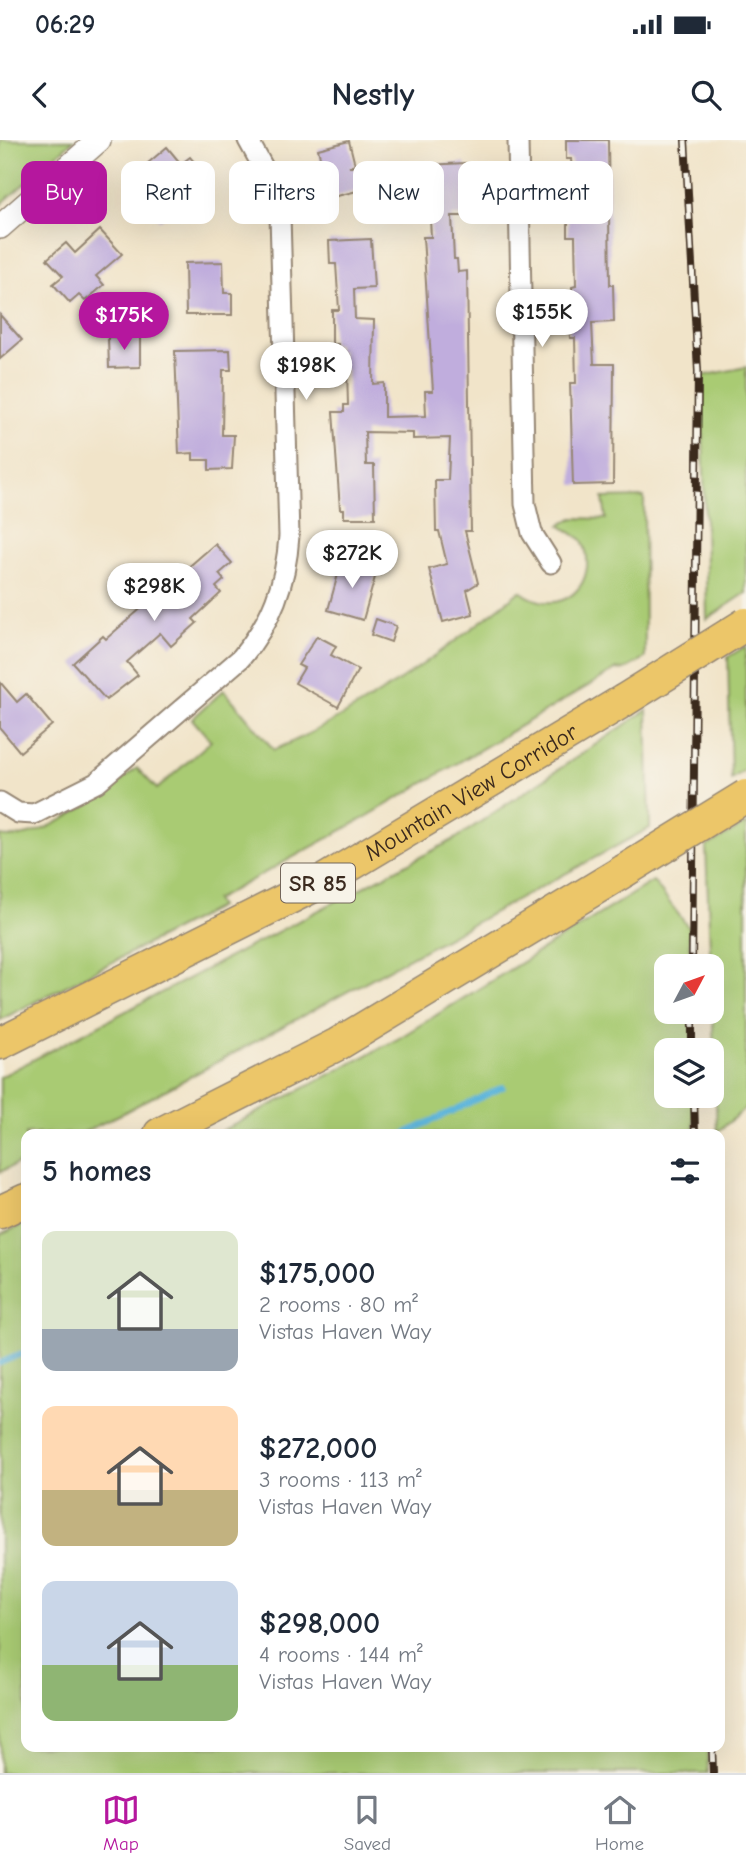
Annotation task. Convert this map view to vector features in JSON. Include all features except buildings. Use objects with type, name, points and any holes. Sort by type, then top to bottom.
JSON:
[{"type":"highway","name":"Mountain View Corridor","points":[[0,1043],[325,880],[746,624]]},
{"type":"highway","points":[[170,1129],[338,1044],[746,796]]},
{"type":"highway","points":[[0,1212],[21,1202]]},
{"type":"street","points":[[0,227],[99,140]]},
{"type":"street","points":[[5,806],[26,815],[42,812],[116,769],[242,658],[262,632],[277,602],[286,569],[289,536],[280,215],[270,178],[248,140]]},
{"type":"street","points":[[518,140],[525,504],[532,533],[551,563]]},
{"type":"green space","points":[[0,140],[74,140],[50,161],[21,161],[21,187],[0,205]]},
{"type":"green space","points":[[746,367],[746,593],[707,619],[702,376]]},
{"type":"green space","points":[[644,497],[645,658],[624,670],[617,669],[361,820],[215,900],[219,907],[0,1020],[0,836],[16,837],[53,825],[109,790],[137,768],[157,789],[211,741],[192,719],[224,690],[274,750],[340,717],[402,679],[520,591],[535,600],[549,602],[562,600],[573,594],[582,584],[587,556],[582,540],[560,525],[573,518],[606,519],[603,498]]},
{"type":"green space","points":[[746,646],[746,769],[731,779],[728,657]]},
{"type":"green space","points":[[647,710],[650,828],[90,1129],[21,1129],[21,1162],[0,1172],[0,1077],[455,839]]},
{"type":"green space","points":[[746,824],[746,1108],[721,1129],[717,1129],[716,1108],[724,1108],[724,1038],[713,1038],[713,1024],[724,1024],[724,954],[710,954],[706,847]]},
{"type":"green space","points":[[653,881],[689,928],[690,954],[654,954],[654,1024],[691,1024],[692,1038],[654,1038],[654,1108],[693,1108],[694,1129],[226,1129],[396,1040]]},
{"type":"green space","points":[[21,1225],[21,1752],[707,1752],[708,1773],[0,1773],[0,1235]]},
{"type":"waterway","points":[[415,1129],[503,1087]]},
{"type":"waterway","points":[[0,1363],[21,1354]]},
{"type":"railway","points":[[685,140],[698,371],[692,954]]},
{"type":"railway","points":[[692,1024],[692,1038]]},
{"type":"railway","points":[[694,1108],[695,1129]]},
{"type":"railway","points":[[712,1752],[713,1773]]}]
